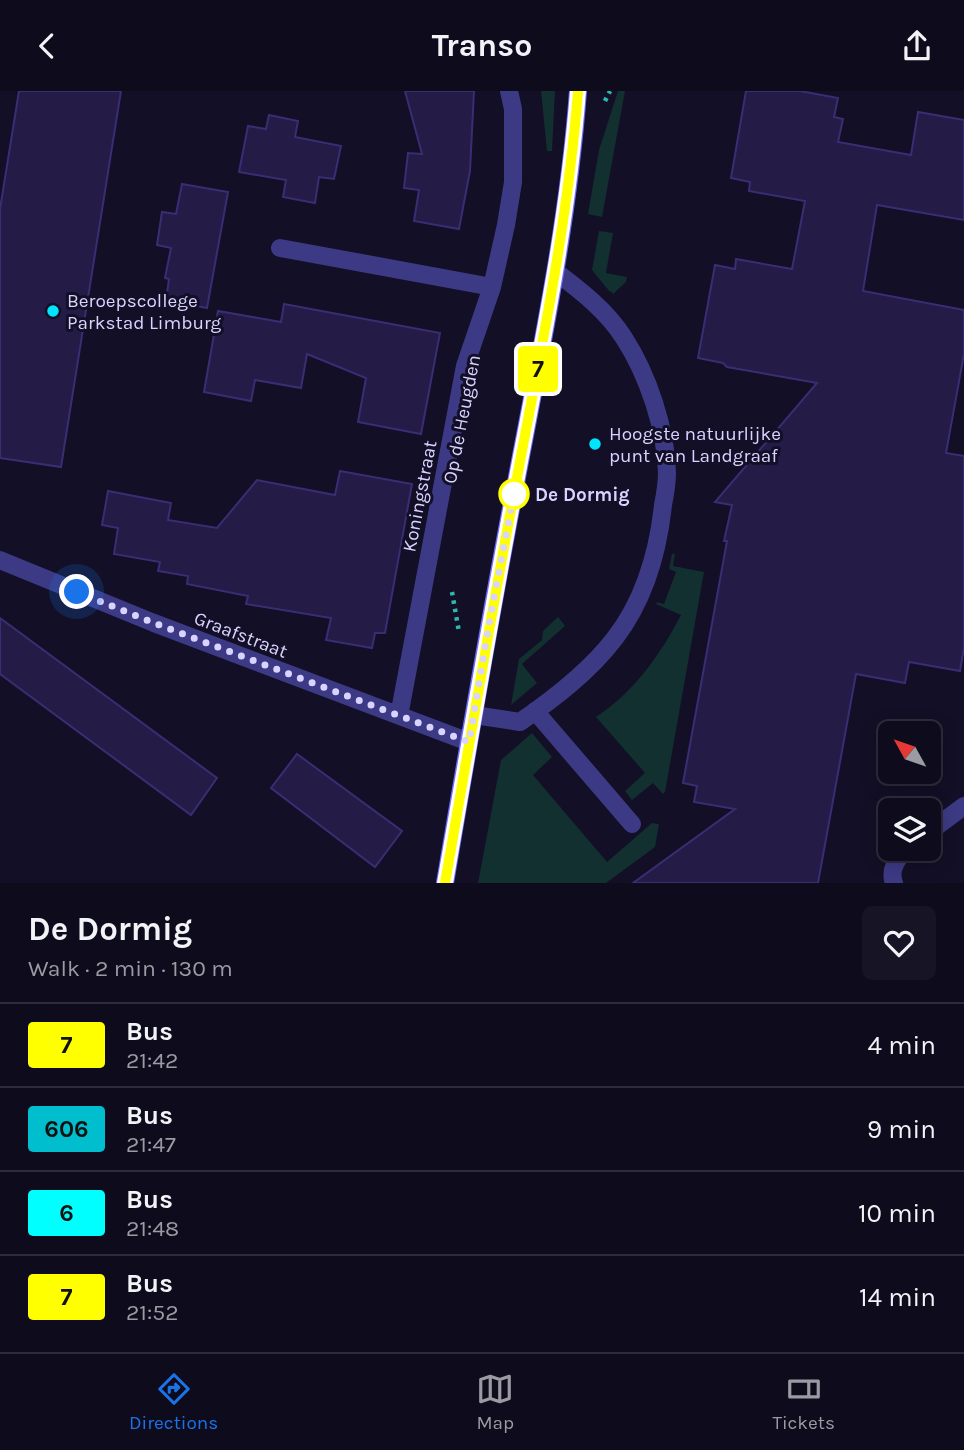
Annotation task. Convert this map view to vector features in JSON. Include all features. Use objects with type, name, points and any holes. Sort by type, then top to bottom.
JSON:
[{"type":"street","name":"Koningstraat","points":[[399,716],[466,366],[492,287],[506,225],[513,182],[513,109],[509,91]]},
{"type":"street","points":[[445,883],[492,608],[556,272],[573,153],[578,91]]},
{"type":"street","points":[[280,249],[492,287]]},
{"type":"street","points":[[474,715],[520,722],[553,699],[589,667],[616,637],[639,600],[651,572],[662,520],[667,474],[663,437],[656,408],[632,351],[623,336],[587,295],[556,272]]},
{"type":"street","name":"Graafstraat","points":[[0,561],[154,623],[469,742]]},
{"type":"street","points":[[536,711],[632,824]]},
{"type":"street","points":[[941,823],[964,806]]},
{"type":"street","points":[[894,883],[893,866],[897,861]]},
{"type":"path","points":[[450,586],[460,637]]},
{"type":"green space","points":[[541,91],[555,91],[552,151],[547,151]]},
{"type":"green space","points":[[618,91],[625,91],[602,217],[588,214],[599,150]]},
{"type":"green space","points":[[599,231],[613,233],[606,273],[627,277],[626,282],[613,294],[592,270]]},
{"type":"green space","points":[[672,554],[675,554],[673,566],[704,572],[665,792],[663,794],[653,783],[632,800],[625,791],[645,773],[596,717],[622,696],[645,672],[681,615],[656,604],[664,604],[676,572],[669,569]]},
{"type":"green space","points":[[558,617],[565,626],[522,664],[537,683],[511,705],[519,659],[542,640],[543,631]]},
{"type":"green space","points":[[532,733],[552,757],[533,775],[607,862],[652,823],[659,824],[655,847],[606,883],[478,883],[501,760]]},
{"type":"building","name":"Beroepscollege Parkstad Limburg","points":[[19,91],[121,91],[61,467],[0,458],[0,209]]},
{"type":"building","points":[[405,91],[474,91],[470,171],[459,229],[414,221],[419,190],[404,188],[408,153],[422,154]]},
{"type":"building","points":[[746,91],[800,91],[838,98],[834,117],[843,119],[838,142],[911,155],[918,112],[964,120],[964,220],[877,205],[863,291],[964,310],[964,354],[946,453],[964,456],[964,648],[960,671],[909,662],[905,683],[856,674],[818,883],[633,883],[735,809],[694,802],[697,786],[683,783],[732,505],[715,502],[817,383],[727,367],[723,363],[698,358],[715,265],[735,269],[736,259],[792,269],[805,201],[749,191],[750,182],[731,178]]},
{"type":"building","points":[[269,115],[298,121],[295,137],[341,146],[334,179],[319,177],[315,203],[283,197],[286,180],[239,172],[248,126],[266,129]]},
{"type":"building","points":[[182,184],[228,192],[207,308],[166,300],[169,279],[165,278],[171,248],[157,245],[162,212],[176,214]]},
{"type":"building","points":[[284,304],[440,333],[421,434],[358,422],[366,378],[307,354],[301,388],[255,380],[251,401],[204,392],[218,311],[281,322]]},
{"type":"building","points":[[340,471],[412,484],[385,633],[375,633],[372,648],[326,640],[331,618],[246,604],[248,596],[187,584],[188,576],[158,571],[160,562],[114,554],[118,528],[102,525],[108,491],[171,503],[168,520],[217,528],[257,480],[335,495]]},
{"type":"building","points":[[0,618],[217,778],[191,815],[0,674]]},
{"type":"building","points":[[297,754],[402,831],[375,867],[271,788]]},
{"type":"bus line","name":"7","points":[[445,883],[492,608],[556,272],[573,153],[578,91]]},
{"type":"place","name":"Beroepscollege Parkstad Limburg","points":[[53,311]]},
{"type":"place","name":"Hoogste natuurlijke punt van Landgraaf","points":[[595,444]]},
{"type":"place","name":"De Dormig","points":[[514,494]]},
{"type":"route","points":[[77,592],[469,742],[514,494]]}]
